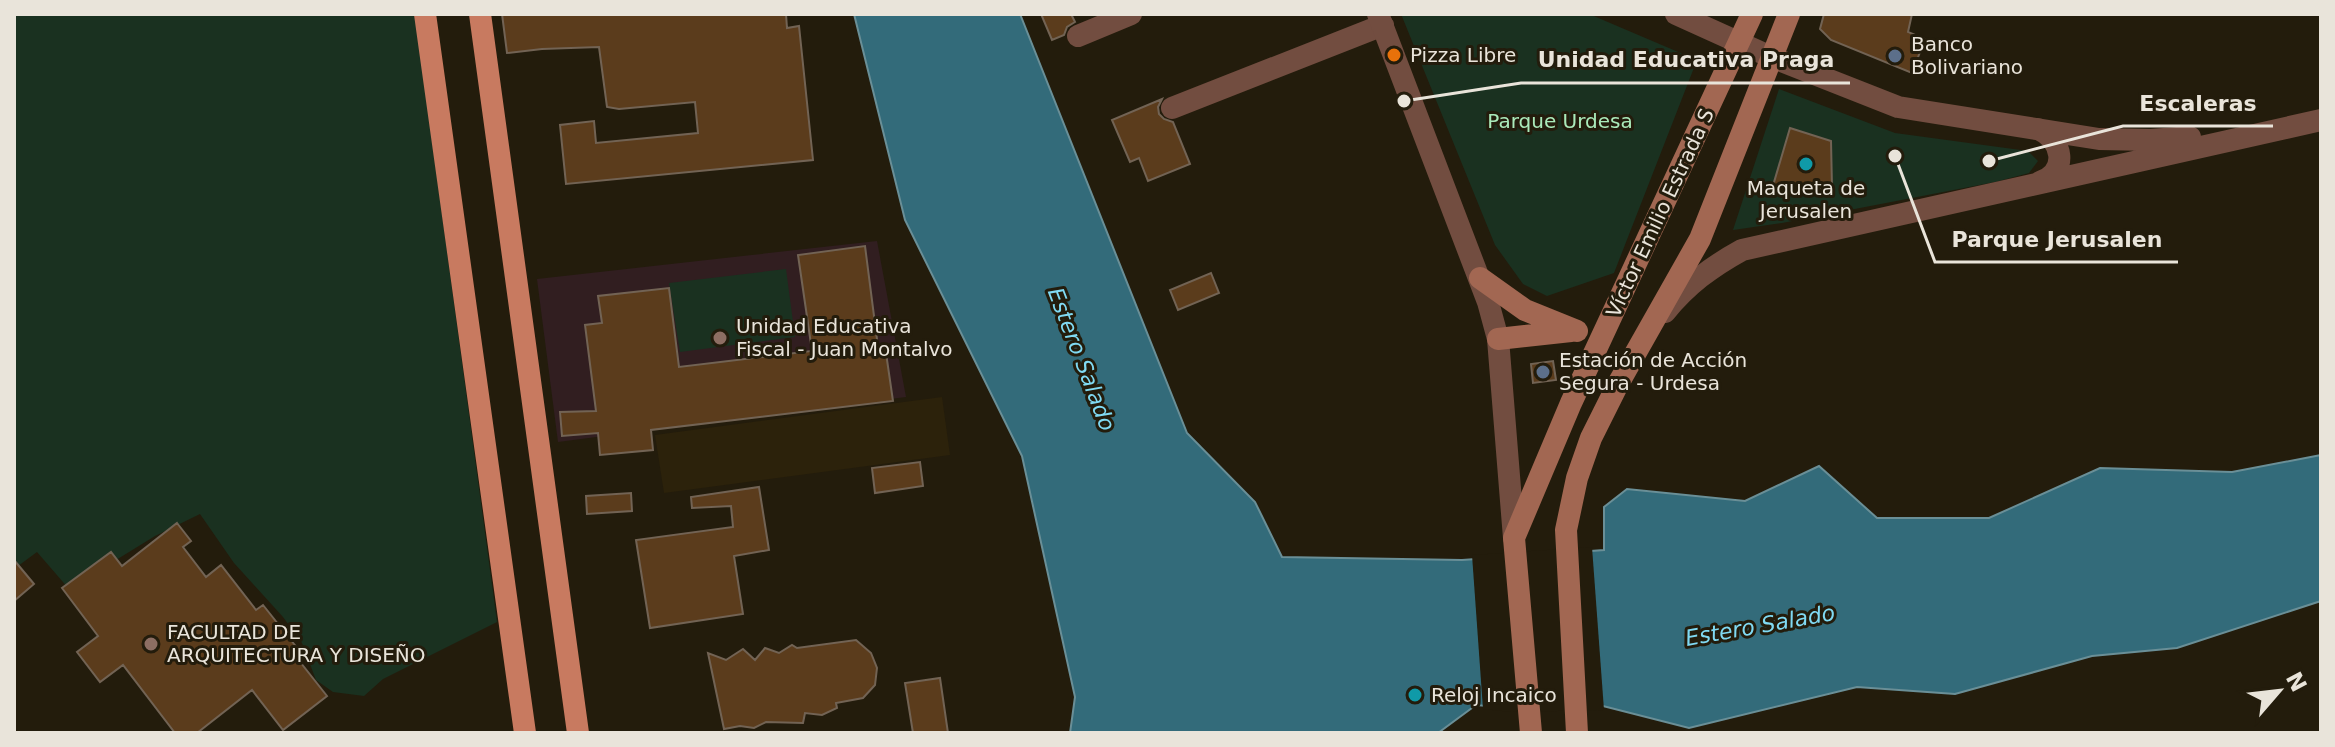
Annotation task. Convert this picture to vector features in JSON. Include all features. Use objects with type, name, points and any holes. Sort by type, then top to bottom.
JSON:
[{"type":"main road","points":[[425,14],[525,733]]},
{"type":"main road","points":[[480,14],[578,733]]},
{"type":"main road","name":"Víctor Emilio Estrada S","points":[[1515,541],[1571,403],[1752,14]]},
{"type":"main road","name":"Víctor Emilio Estrada S","points":[[1576,724],[1566,530],[1577,478],[1591,438],[1618,384],[1700,239],[1789,14]]},
{"type":"main road","points":[[1480,278],[1525,310],[1577,331]]},
{"type":"main road","points":[[1498,339],[1577,331],[1604,333]]},
{"type":"main road","points":[[1515,541],[1531,724]]},
{"type":"street","points":[[1078,36],[1131,14]]},
{"type":"street","points":[[1676,14],[1771,57],[1898,107],[2099,139],[2151,140],[2271,131]]},
{"type":"street","points":[[1172,108],[1380,19],[1480,278],[1498,339],[1515,541]]},
{"type":"street","points":[[1649,332],[1678,296],[1708,269],[1742,250],[2321,120]]},
{"type":"street","points":[[2035,184],[2047,180],[2057,170],[2060,157],[2057,144],[2048,134],[2036,129]]},
{"type":"shaded area","name":"Unidad Educativa Fiscal - Juan Montalvo","points":[[877,241],[906,397],[558,442],[537,279]]},
{"type":"shaded area","points":[[942,397],[950,455],[664,493],[655,435]]},
{"type":"green space","points":[[14,14],[415,14],[497,622],[383,679],[364,696],[333,692],[316,680],[302,643],[234,563],[200,514],[155,536],[69,589],[37,552],[14,569]]},
{"type":"green space","name":"Parque Urdesa","points":[[1401,14],[1589,14],[1697,60],[1614,273],[1547,296],[1523,284],[1495,245]]},
{"type":"green space","points":[[1779,89],[1895,133],[2028,151],[2038,161],[2029,173],[1995,182],[1733,230]]},
{"type":"green space","points":[[786,269],[795,337],[680,352],[669,283]]},
{"type":"water","name":"Estero Salado","points":[[854,14],[1020,14],[1187,433],[1255,502],[1282,557],[1462,560],[1604,550],[1604,507],[1627,489],[1745,501],[1819,466],[1877,518],[1989,518],[2100,468],[2232,472],[2321,455],[2321,601],[2177,648],[2092,656],[1955,694],[1857,687],[1689,728],[1603,706],[1511,708],[1476,705],[1438,733],[1070,733],[1075,697],[1022,456],[905,220]]},
{"type":"pier","points":[[1592,547],[1604,710],[1511,712],[1483,709],[1472,555]]},
{"type":"building","points":[[502,14],[786,14],[787,28],[799,26],[813,160],[566,184],[560,125],[594,121],[596,143],[698,133],[695,102],[619,109],[607,107],[599,47],[507,53]]},
{"type":"building","points":[[1041,14],[1071,14],[1075,22],[1067,27],[1064,35],[1052,40]]},
{"type":"building","name":"Banco Bolivariano","points":[[1824,14],[1912,14],[1908,32],[1925,39],[1912,73],[1831,40],[1820,29]]},
{"type":"building","points":[[1162,99],[1159,114],[1173,122],[1190,164],[1148,181],[1139,158],[1130,162],[1112,120]]},
{"type":"building","name":"Maqueta de Jerusalen","points":[[1790,128],[1831,141],[1832,188],[1772,189]]},
{"type":"building","points":[[865,246],[878,347],[885,346],[893,401],[651,430],[653,450],[600,455],[598,433],[562,436],[560,412],[596,411],[585,325],[602,323],[598,296],[669,288],[679,367],[812,351],[798,255]]},
{"type":"building","points":[[1211,273],[1219,293],[1178,310],[1170,290]]},
{"type":"building","name":"Estación de Acción Segura - Urdesa","points":[[1553,361],[1556,380],[1533,383],[1531,364]]},
{"type":"building","points":[[920,462],[923,486],[875,493],[872,468]]},
{"type":"building","points":[[759,487],[769,550],[734,556],[743,614],[650,628],[636,540],[733,527],[731,506],[692,508],[691,497]]},
{"type":"building","points":[[631,493],[632,511],[587,514],[586,496]]},
{"type":"building","points":[[177,523],[191,541],[183,547],[206,577],[221,565],[256,610],[263,605],[302,654],[297,658],[327,696],[283,730],[252,690],[197,733],[175,733],[123,665],[100,682],[77,652],[98,636],[62,588],[111,552],[122,566]]},
{"type":"building","points":[[14,560],[34,584],[14,601]]},
{"type":"building","points":[[856,640],[871,653],[877,668],[875,685],[863,698],[836,703],[837,708],[822,715],[805,713],[803,723],[766,722],[754,728],[740,726],[724,729],[708,653],[726,660],[743,649],[755,660],[765,648],[779,653],[792,645],[797,648]]},
{"type":"building","points":[[940,678],[948,733],[913,733],[905,683]]},
{"type":"place","name":"Pizza Libre","points":[[1394,55]]},
{"type":"place","name":"Banco Bolivariano","points":[[1895,56]]},
{"type":"place","name":"Unidad Educativa Praga","points":[[1404,101]]},
{"type":"place","name":"Parque Jerusalen","points":[[1895,156]]},
{"type":"place","name":"Escaleras","points":[[1989,161]]},
{"type":"place","name":"Maqueta de Jerusalen","points":[[1806,164]]},
{"type":"place","name":"Unidad Educativa Fiscal - Juan Montalvo","points":[[720,338]]},
{"type":"place","name":"Estación de Acción Segura - Urdesa","points":[[1543,372]]},
{"type":"place","name":"FACULTAD DE ARQUITECTURA Y DISEÑO","points":[[151,644]]},
{"type":"place","name":"Reloj Incaico","points":[[1415,695]]}]
